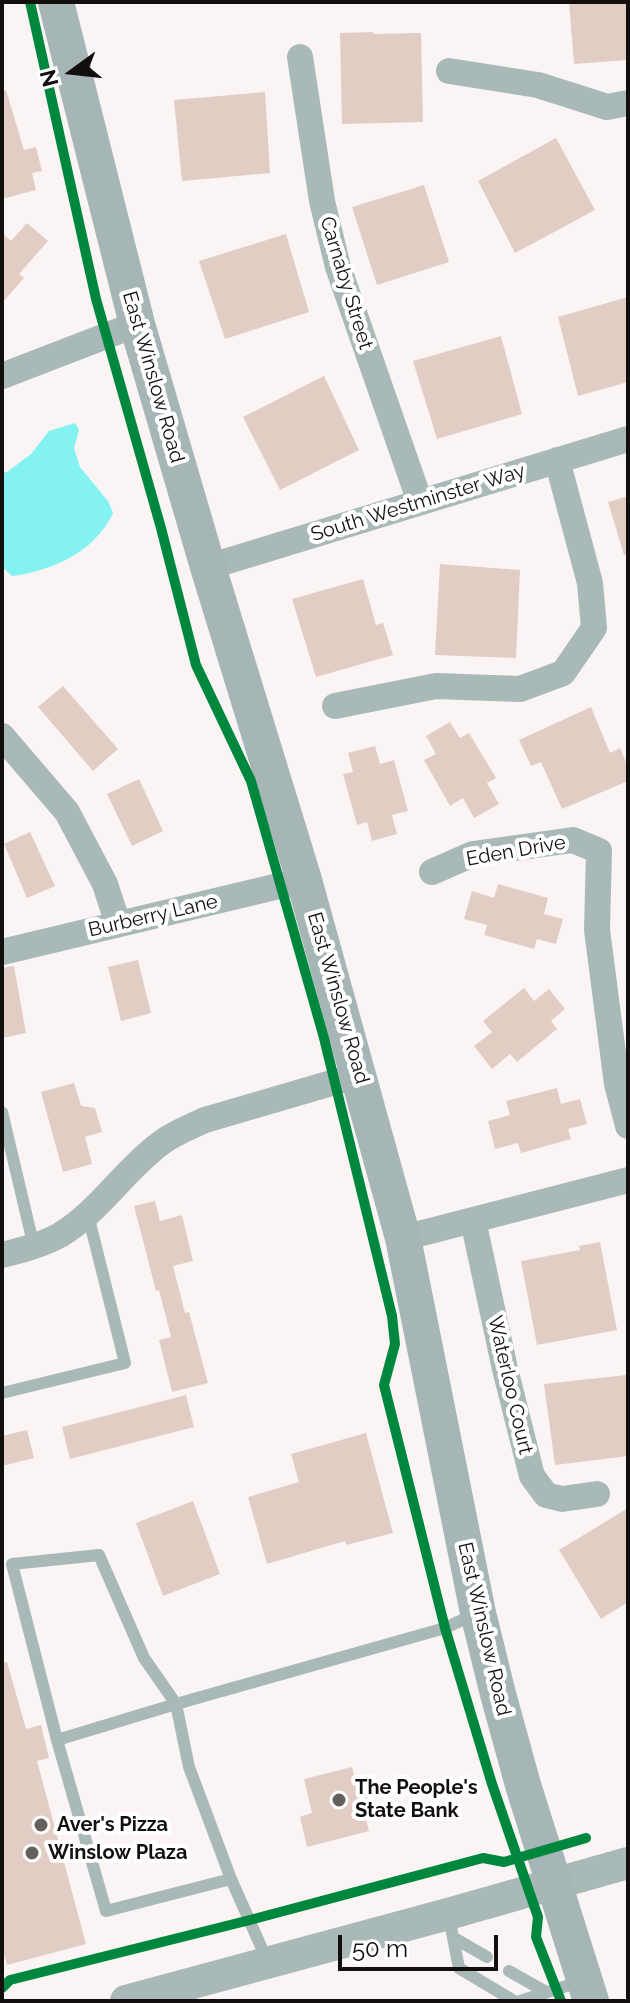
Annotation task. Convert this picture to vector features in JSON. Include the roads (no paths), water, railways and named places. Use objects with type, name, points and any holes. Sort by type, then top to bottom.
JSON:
[{"type":"main road","name":"East Winslow Road","points":[[56,2],[137,324],[304,880],[403,1238],[478,1613],[523,1785],[588,1990]]},
{"type":"street","name":"Carnaby Street","points":[[300,57],[322,201],[338,267],[420,502]]},
{"type":"street","points":[[449,71],[538,85],[607,107],[628,103]]},
{"type":"street","points":[[2,376],[137,324]]},
{"type":"street","name":"South Westminster Way","points":[[208,567],[628,439]]},
{"type":"street","points":[[335,706],[436,686],[520,689],[563,673],[594,628],[590,583],[557,460]]},
{"type":"street","points":[[2,736],[67,812],[105,884],[118,924]]},
{"type":"street","name":"Eden Drive","points":[[432,872],[473,854],[573,840],[599,851],[597,930],[617,1084],[628,1126]]},
{"type":"street","name":"Burberry Lane","points":[[2,952],[304,880]]},
{"type":"street","points":[[2,1255],[34,1247],[60,1235],[88,1215],[161,1143],[181,1131],[205,1120],[359,1075]]},
{"type":"street","points":[[403,1238],[628,1180]]},
{"type":"street","name":"Waterloo Court","points":[[473,1220],[532,1476],[546,1495],[562,1499],[597,1494]]},
{"type":"street","points":[[134,2000],[268,1963],[451,1926],[555,1884],[628,1863]]},
{"type":"lane","points":[[2,1112],[34,1247]]},
{"type":"lane","points":[[2,1393],[125,1363],[88,1215]]},
{"type":"lane","points":[[231,1879],[106,1911],[57,1740],[12,1564],[99,1555],[144,1658],[176,1704],[189,1767],[231,1879],[268,1963]]},
{"type":"lane","points":[[57,1740],[445,1628],[478,1613]]},
{"type":"lane","points":[[451,1926],[487,1957]]},
{"type":"lane","points":[[451,1926],[459,1968],[514,2001]]},
{"type":"lane","points":[[509,1971],[546,1992]]},
{"type":"lane","points":[[520,2001],[546,1992],[588,1990]]},
{"type":"water","points":[[75,423],[79,430],[74,448],[80,467],[108,501],[113,513],[105,527],[84,549],[42,570],[12,576],[2,567],[2,473],[31,454],[49,431]]},
{"type":"place","name":"The People's State Bank","points":[[339,1800]]},
{"type":"place","name":"Aver's Pizza","points":[[41,1825]]},
{"type":"place","name":"Winslow Plaza","points":[[32,1853]]}]
